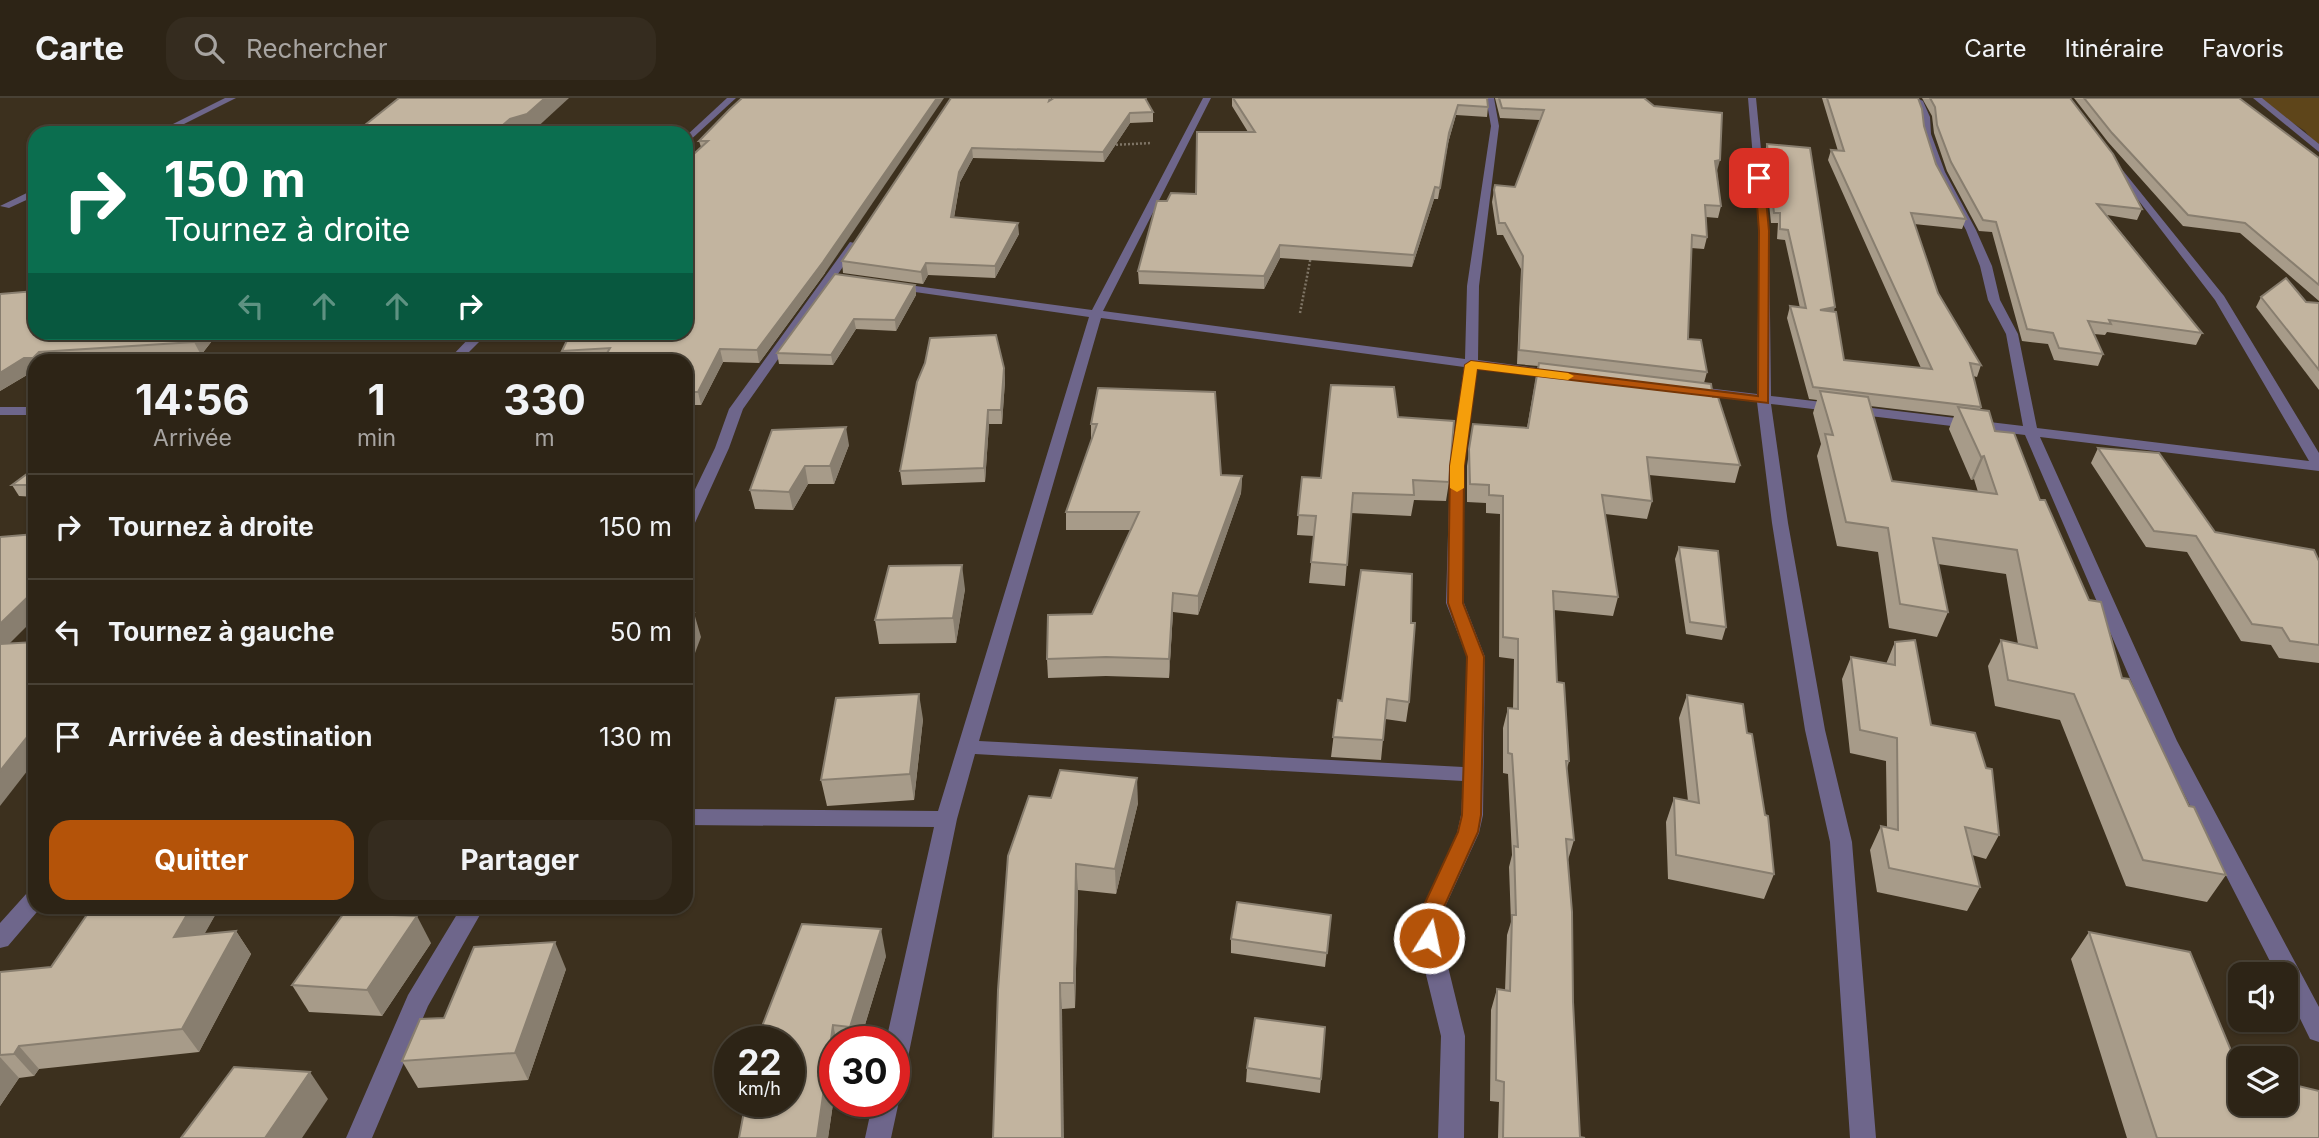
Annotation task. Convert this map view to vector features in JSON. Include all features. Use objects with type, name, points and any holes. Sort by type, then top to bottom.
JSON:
[{"type":"street","points":[[174,126],[232,98]]},
{"type":"street","points":[[693,134],[732,98]]},
{"type":"street","points":[[902,1026],[946,819],[1096,314],[1207,98]]},
{"type":"street","points":[[1451,1138],[1453,1036],[1429,938],[1429,918],[1468,832],[1472,815],[1476,657],[1455,603],[1457,466],[1471,365],[1473,286],[1495,126],[1490,98]]},
{"type":"street","points":[[1752,98],[1764,231],[1764,400],[1780,523],[1812,717],[1841,842],[1863,1138]]},
{"type":"street","points":[[2257,98],[2319,149]]},
{"type":"street","points":[[1919,101],[1926,117],[1927,134],[1940,172],[1971,230],[1986,266],[1994,300],[2012,334],[2031,432],[2167,741],[2319,1031]]},
{"type":"street","points":[[2107,154],[2220,299],[2319,466]]},
{"type":"street","points":[[5,206],[28,195]]},
{"type":"street","points":[[693,510],[722,448],[736,409],[861,233]]},
{"type":"street","points":[[832,277],[845,279]]},
{"type":"street","points":[[885,284],[1566,376]]},
{"type":"street","points":[[460,354],[475,340]]},
{"type":"street","points":[[1675,388],[2319,466]]},
{"type":"street","points":[[0,411],[28,411]]},
{"type":"street","points":[[966,747],[1471,774]]},
{"type":"street","points":[[693,817],[946,819]]},
{"type":"street","points":[[0,939],[28,906]]},
{"type":"street","points":[[359,1138],[417,1002],[469,914]]},
{"type":"street","points":[[878,1138],[883,1117]]},
{"type":"path","points":[[1103,144],[1184,141]]},
{"type":"path","points":[[1294,341],[1311,254]]},
{"type":"shaded area","points":[[2255,98],[2319,98],[2319,149],[2305,131]]},
{"type":"building","points":[[399,98],[545,98],[527,114],[510,119],[502,126],[364,126]]},
{"type":"building","points":[[742,98],[937,98],[823,262],[757,350],[720,349],[698,392],[693,392],[693,354],[606,354],[610,348],[562,351],[567,340],[693,340],[693,155],[708,141],[699,141]]},
{"type":"building","points":[[951,98],[1050,98],[1049,101],[1054,98],[1145,98],[1153,112],[1130,113],[1103,152],[972,148],[959,172],[951,217],[1018,223],[995,266],[926,263],[921,272],[842,261]]},
{"type":"building","points":[[1233,98],[1487,98],[1488,107],[1458,105],[1449,133],[1440,188],[1435,187],[1414,255],[1280,245],[1264,276],[1138,271],[1157,201],[1167,201],[1171,193],[1196,194],[1197,132],[1255,132]]},
{"type":"building","points":[[1499,98],[1644,98],[1654,106],[1722,113],[1720,160],[1715,161],[1721,206],[1705,205],[1707,237],[1692,235],[1688,339],[1701,340],[1707,372],[1519,350],[1523,256],[1505,223],[1499,223],[1494,190],[1495,185],[1515,187],[1544,110],[1502,108]]},
{"type":"building","points":[[1827,98],[1918,98],[1936,164],[1966,219],[1911,213],[1938,293],[1981,365],[1970,363],[1981,407],[1813,387],[1790,306],[1806,308],[1788,230],[1780,229],[1780,213],[1774,213],[1767,144],[1810,148],[1835,307],[1820,310],[1836,312],[1844,360],[1932,369],[1831,150],[1844,151]]},
{"type":"building","points":[[1930,98],[2070,98],[2113,154],[2142,209],[2097,204],[2202,333],[2109,320],[2111,324],[2088,321],[2103,354],[2059,348],[2053,333],[2027,329],[1996,222],[1983,220],[1951,162]]},
{"type":"building","points":[[2084,98],[2239,98],[2319,158],[2319,285],[2245,223],[2188,215],[2112,133]]},
{"type":"building","points":[[835,274],[915,285],[895,320],[854,319],[831,355],[777,353]]},
{"type":"building","points":[[2286,278],[2306,302],[2319,303],[2319,370],[2261,297]]},
{"type":"building","points":[[28,292],[28,340],[196,340],[39,352],[28,354],[28,358],[0,373],[0,294]]},
{"type":"building","points":[[996,335],[1004,368],[1001,410],[988,410],[984,468],[900,471],[917,382],[925,363],[930,338]]},
{"type":"building","points":[[1539,363],[1711,384],[1713,397],[1718,397],[1740,465],[1647,457],[1652,501],[1602,495],[1618,597],[1553,591],[1557,682],[1564,683],[1569,761],[1566,761],[1574,840],[1566,839],[1572,912],[1573,1002],[1580,1137],[1585,1138],[1503,1138],[1504,1082],[1496,1080],[1497,989],[1510,991],[1512,915],[1516,915],[1514,846],[1518,847],[1512,754],[1508,753],[1508,708],[1518,709],[1518,639],[1503,637],[1503,496],[1489,495],[1489,485],[1470,484],[1469,449],[1473,424],[1528,428]]},
{"type":"building","points":[[1331,385],[1394,387],[1398,417],[1454,421],[1449,482],[1413,480],[1414,495],[1353,493],[1347,565],[1311,562],[1316,516],[1298,515],[1302,477],[1321,478]]},
{"type":"building","points":[[1098,388],[1215,392],[1221,475],[1242,476],[1198,596],[1173,593],[1169,659],[1047,659],[1048,615],[1092,614],[1139,512],[1066,512],[1097,424],[1091,424]]},
{"type":"building","points":[[1820,391],[1868,397],[1892,481],[1997,494],[1984,456],[1981,457],[1958,407],[1989,411],[1995,431],[2014,433],[2040,500],[2045,500],[2089,600],[2101,602],[2122,678],[2129,679],[2189,806],[2194,807],[2226,875],[2143,860],[2074,694],[2008,680],[2001,640],[2037,648],[2017,550],[1933,538],[1948,612],[1900,604],[1888,528],[1846,522],[1825,434],[1833,435]]},
{"type":"building","points":[[846,427],[830,466],[805,466],[789,492],[750,490],[772,430]]},
{"type":"building","points":[[2098,448],[2159,453],[2215,532],[2314,550],[2319,561],[2319,645],[2290,641],[2282,628],[2252,624],[2196,536],[2154,531]]},
{"type":"building","points":[[28,473],[28,485],[12,485]]},
{"type":"building","points":[[28,535],[28,597],[0,624],[0,537]]},
{"type":"building","points":[[1679,547],[1718,551],[1726,627],[1690,622]]},
{"type":"building","points":[[962,565],[953,618],[875,620],[889,566]]},
{"type":"building","points":[[1361,570],[1412,574],[1411,623],[1415,623],[1409,702],[1387,699],[1383,740],[1333,737],[1338,700],[1342,701]]},
{"type":"building","points":[[1915,640],[1931,725],[1975,733],[1986,768],[1992,769],[1999,835],[1965,827],[1980,887],[1889,868],[1881,826],[1898,830],[1897,738],[1860,730],[1851,657],[1895,665],[1895,642]]},
{"type":"building","points":[[28,642],[28,736],[0,771],[0,644]]},
{"type":"building","points":[[919,694],[910,774],[821,780],[836,698]]},
{"type":"building","points":[[1687,695],[1743,704],[1747,733],[1752,734],[1765,815],[1768,816],[1774,874],[1676,855],[1674,798],[1699,803]]},
{"type":"building","points":[[1060,770],[1137,778],[1115,869],[1076,864],[1074,983],[1060,983],[1062,1138],[993,1138],[998,990],[1008,856],[1029,796],[1051,798]]},
{"type":"building","points":[[1237,902],[1331,915],[1327,953],[1231,939]]},
{"type":"building","points":[[87,914],[187,914],[174,937],[236,931],[182,1029],[19,1046],[14,1054],[0,1055],[0,972],[51,967]]},
{"type":"building","points":[[343,914],[417,916],[367,990],[292,985]]},
{"type":"building","points":[[802,924],[881,929],[850,1026],[819,1026],[820,1117],[817,1138],[739,1138],[743,1117],[805,1117],[805,1026],[762,1026]]},
{"type":"building","points":[[2089,932],[2190,952],[2229,1046],[2228,1116],[2298,1116],[2298,1086],[2319,1091],[2319,1138],[2157,1138]]},
{"type":"building","points":[[555,942],[515,1053],[402,1061],[420,1019],[444,1018],[474,947]]},
{"type":"building","points":[[1255,1018],[1325,1027],[1321,1079],[1247,1068]]},
{"type":"building","points":[[234,1067],[310,1072],[265,1138],[181,1138]]},
{"type":"slow traffic","points":[[1457,488],[1457,466],[1471,365],[1568,376]]},
{"type":"route","points":[[1429,938],[1429,918],[1468,832],[1472,815],[1476,657],[1455,603],[1457,466],[1471,365],[1764,400],[1764,231],[1759,178]]}]
